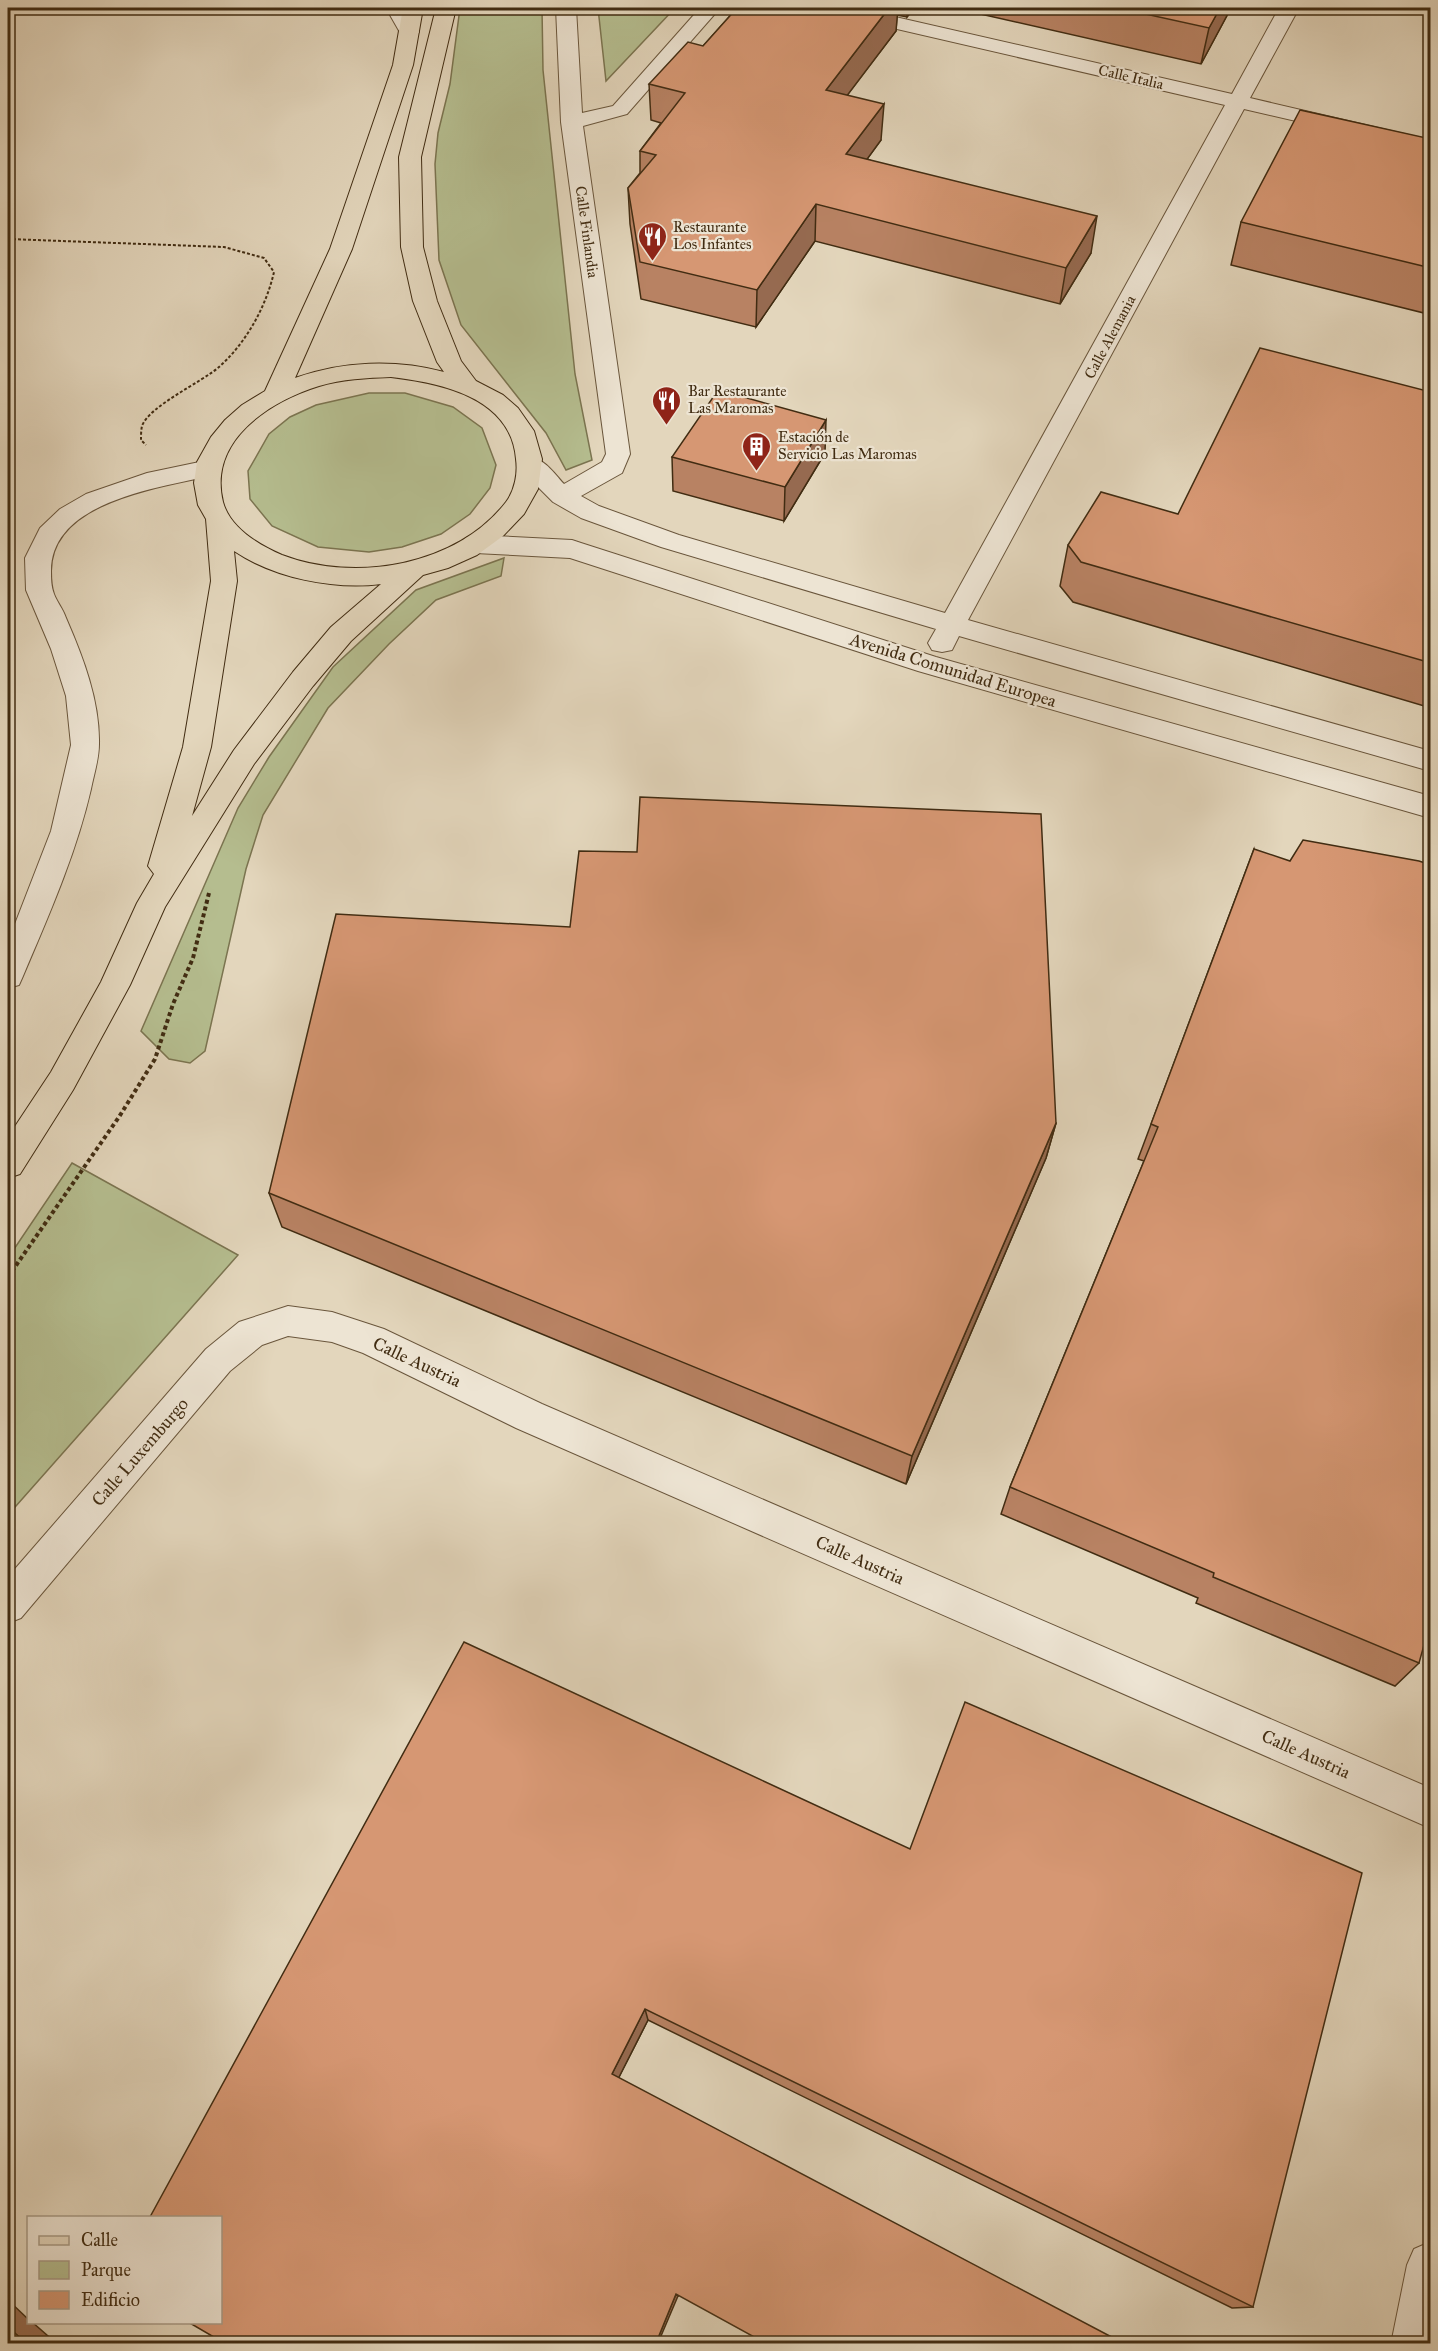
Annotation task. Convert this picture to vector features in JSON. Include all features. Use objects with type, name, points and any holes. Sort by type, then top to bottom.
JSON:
[{"type":"main road","points":[[275,396],[342,249],[404,65],[413,8]]},
{"type":"main road","points":[[447,8],[410,157],[412,247],[425,301],[449,362],[466,385]]},
{"type":"main road","points":[[152,903],[197,747],[224,581],[218,520],[208,495],[209,468],[217,447],[231,428],[250,411],[275,396],[310,381],[361,372],[391,370],[430,374],[466,385],[493,399],[514,418],[526,440],[530,464],[527,486],[516,507],[498,526],[475,544],[447,558],[414,569],[374,575],[335,576],[297,570],[264,558],[237,541],[218,520]]},
{"type":"main road","points":[[8,1164],[62,1081],[115,985],[152,903],[244,757],[303,679],[341,634],[414,569]]},
{"type":"street","points":[[396,8],[409,32]]},
{"type":"street","name":"Calle Finlandia","points":[[562,496],[613,467],[618,454],[572,122],[566,8]]},
{"type":"street","points":[[572,122],[620,110],[710,8]]},
{"type":"street","name":"Calle Italia","points":[[832,8],[1431,146]]},
{"type":"street","name":"Calle Alemania","points":[[928,664],[953,625],[1289,8]]},
{"type":"street","points":[[530,464],[562,496],[590,512],[625,526],[953,625],[1431,761]]},
{"type":"street","points":[[8,976],[36,910],[72,813],[85,746],[84,712],[63,643],[38,587],[36,557],[64,517],[90,502],[120,489],[172,474],[209,468]]},
{"type":"street","name":"Avenida Comunidad Europea","points":[[475,544],[573,549],[928,664],[1431,807]]},
{"type":"street","name":"Calle Luxemburgo","points":[[8,1605],[218,1360],[251,1333],[288,1321]]},
{"type":"street","name":"Calle Austria","points":[[288,1321],[332,1327],[372,1340],[529,1416],[1431,1808]]},
{"type":"street","points":[[1414,2343],[1431,2265]]},
{"type":"path","points":[[8,239],[224,247],[264,258],[274,272],[271,289],[243,339],[203,380],[159,407],[142,424],[141,440],[172,474]]},
{"type":"path","points":[[8,1277],[119,1117],[155,1059],[173,1004],[193,958],[210,889]]},
{"type":"green space","points":[[460,8],[542,8],[543,70],[575,374],[592,460],[566,470],[546,433],[461,325],[439,260],[435,164],[438,133],[450,84]]},
{"type":"green space","points":[[598,8],[675,8],[606,81]]},
{"type":"green space","points":[[369,393],[405,393],[453,407],[482,428],[496,465],[490,488],[470,514],[441,534],[402,547],[369,552],[318,547],[272,526],[250,499],[248,471],[269,434],[290,417],[316,405]]},
{"type":"green space","points":[[504,558],[501,576],[436,600],[389,644],[328,708],[263,815],[246,869],[205,1051],[190,1063],[169,1059],[141,1031],[238,808],[269,757],[333,667],[416,590]]},
{"type":"green space","points":[[72,1163],[238,1255],[8,1515],[8,1258]]},
{"type":"building","points":[[737,8],[889,8],[826,90],[884,104],[846,154],[1097,216],[1066,268],[816,204],[757,290],[640,262],[628,188],[656,155],[640,151],[685,93],[649,84],[688,42],[703,46]]},
{"type":"building","points":[[1118,8],[1220,8],[1209,28]]},
{"type":"building","points":[[1300,110],[1431,139],[1431,268],[1241,222]]},
{"type":"building","points":[[1260,348],[1431,392],[1431,663],[1081,562],[1068,545],[1101,492],[1178,514]]},
{"type":"building","points":[[718,390],[826,420],[785,487],[672,457]]},
{"type":"building","points":[[640,797],[1041,814],[1056,1123],[912,1456],[269,1193],[336,914],[570,927],[579,851],[637,852]]},
{"type":"building","points":[[1303,840],[1431,865],[1431,1620],[1419,1663],[1213,1577],[1214,1573],[1010,1487],[1158,1127],[1151,1124],[1254,849],[1290,861]]},
{"type":"building","points":[[464,1642],[910,1849],[965,1702],[1362,1873],[1253,2307],[645,2009],[612,2074],[1123,2343],[765,2343],[676,2294],[656,2343],[224,2343],[191,2324],[222,2324],[222,2216],[151,2216]]},
{"type":"building","points":[[8,2327],[26,2343],[8,2343]]},
{"type":"place","name":"Restaurante Los Infantes","points":[[652,262]]},
{"type":"place","name":"Bar Restaurante Las Maromas","points":[[667,426]]},
{"type":"place","name":"Estación de Servicio Las Maromas","points":[[757,472]]}]
